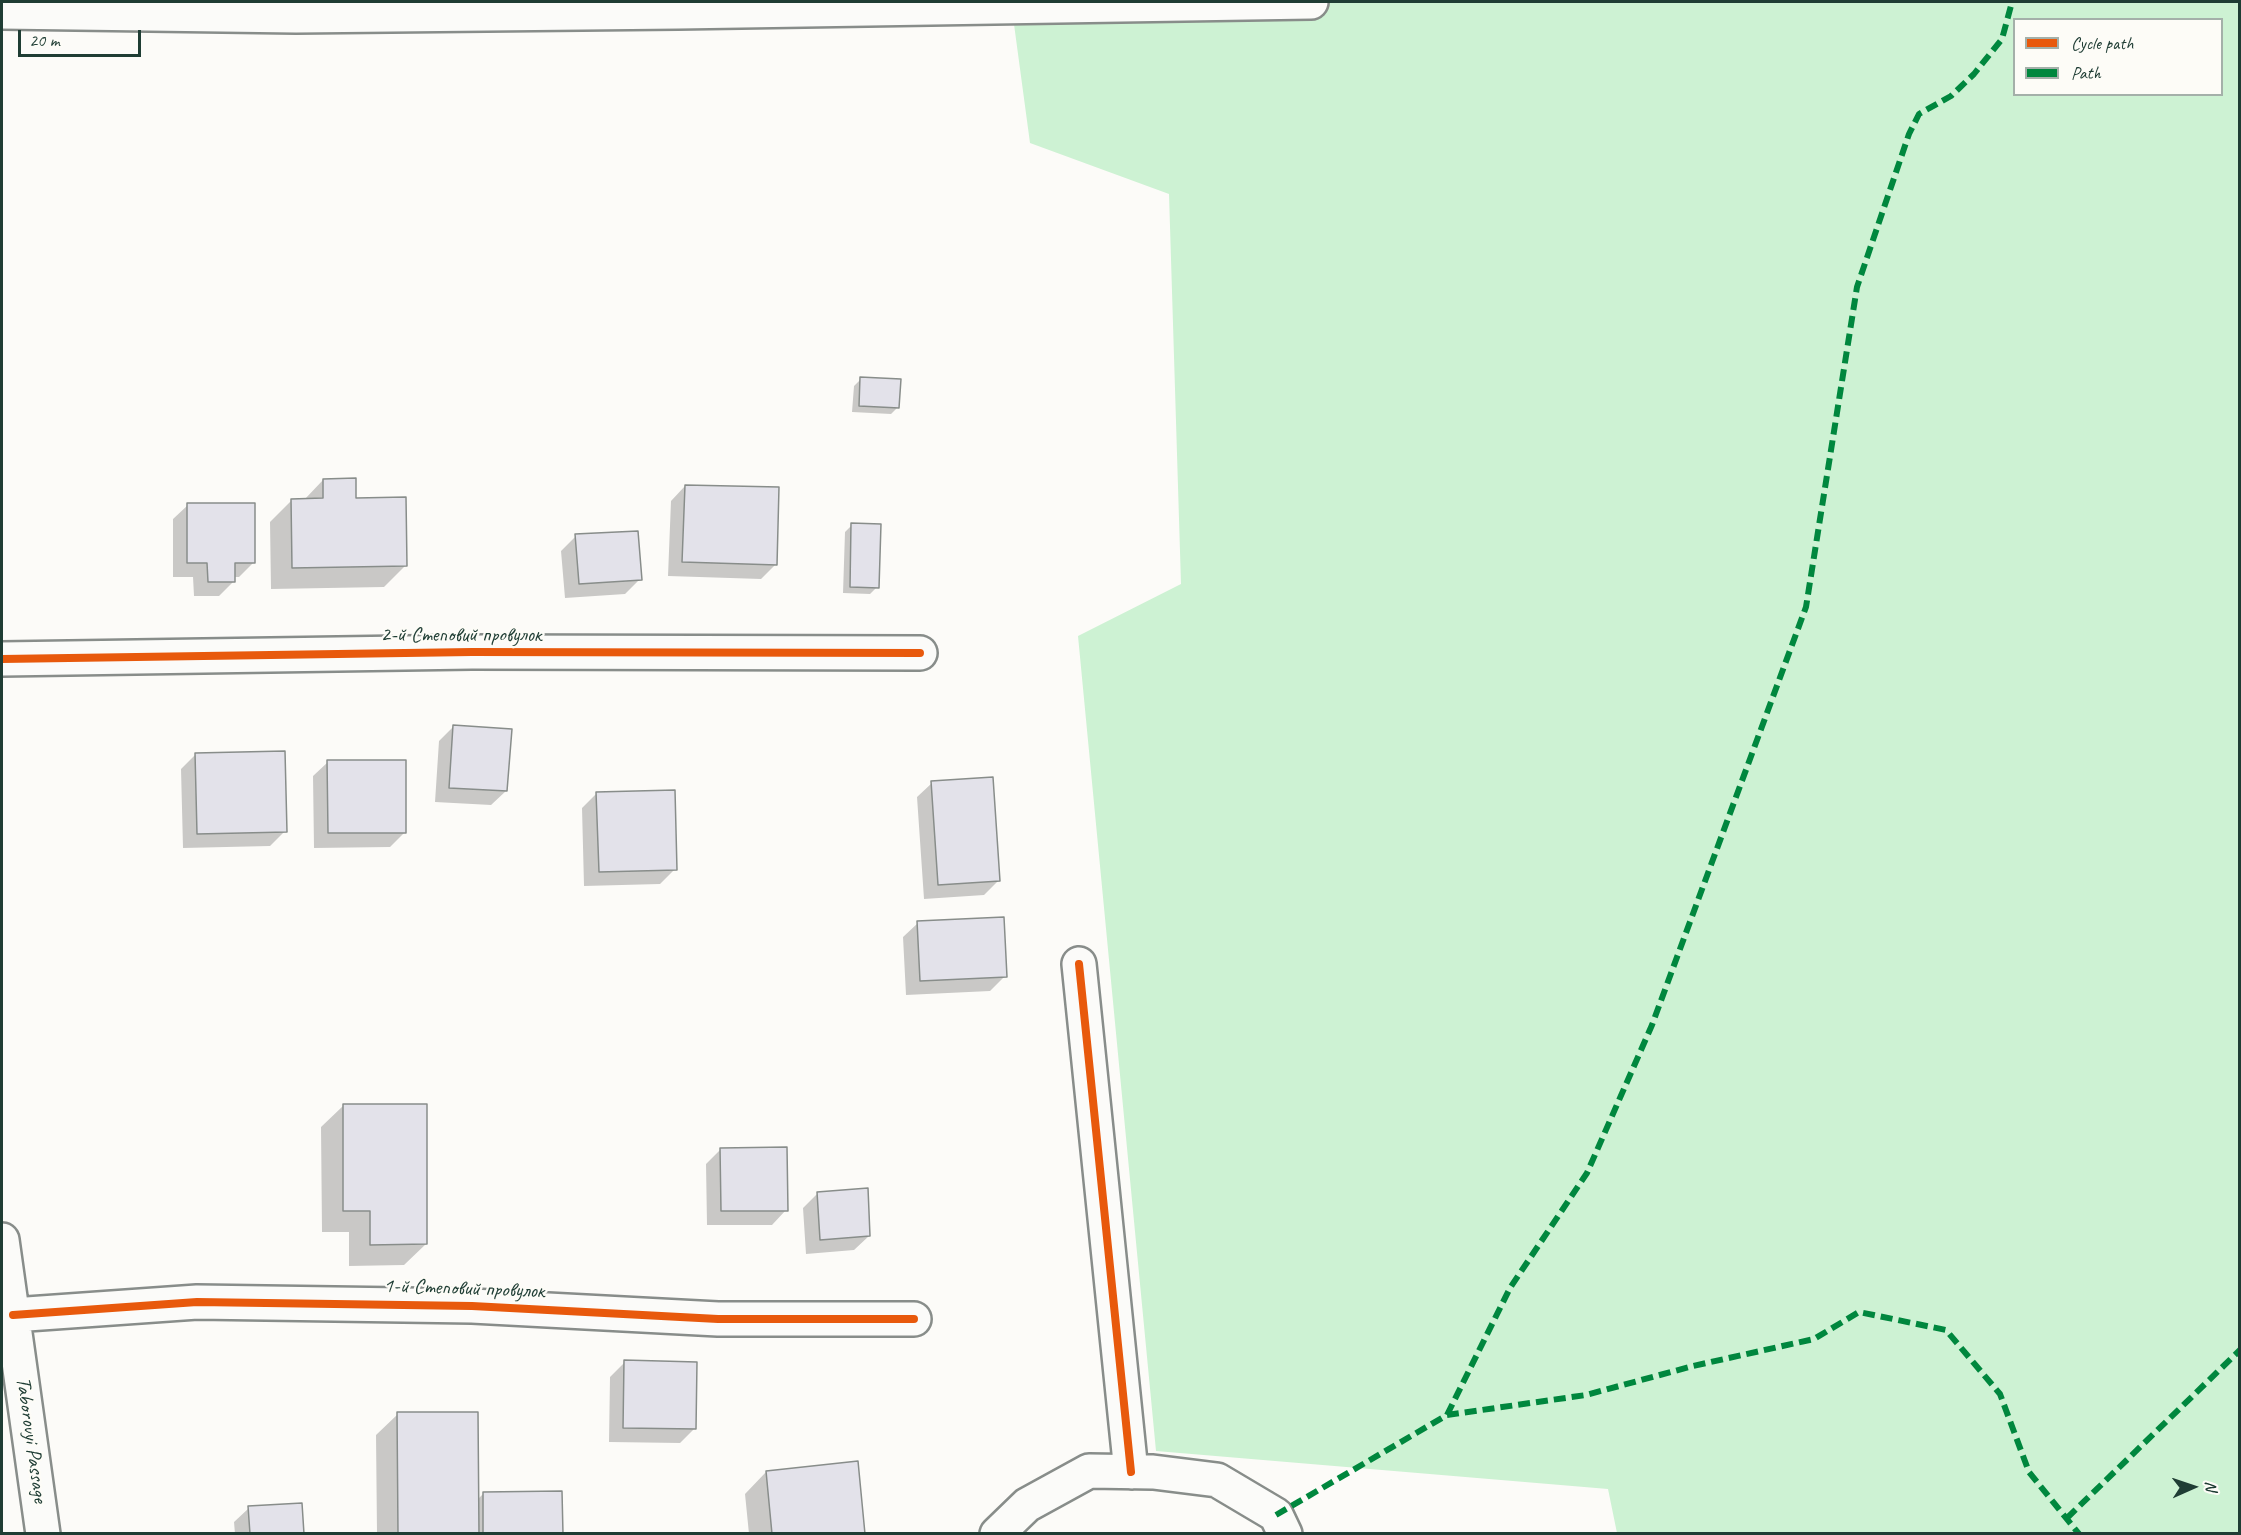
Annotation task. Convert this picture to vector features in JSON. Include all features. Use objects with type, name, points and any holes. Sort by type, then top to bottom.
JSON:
[{"type":"main road","points":[[2,12],[296,16],[1311,2]]},
{"type":"main road","name":"2-й Степовий провулок","points":[[2,659],[472,652],[920,652]]},
{"type":"main road","points":[[1079,964],[1131,1472]]},
{"type":"main road","name":"Taborovyi Passage","points":[[2,1240],[43,1533]]},
{"type":"main road","name":"1-й Степовий провулок","points":[[14,1315],[197,1302],[472,1306],[718,1319],[914,1319]]},
{"type":"main road","points":[[997,1533],[1027,1505],[1089,1471],[1153,1472],[1217,1480],[1276,1515],[1285,1533]]},
{"type":"green space","points":[[1011,2],[2239,2],[2239,1533],[1617,1533],[1608,1489],[1156,1451],[1078,636],[1181,584],[1169,194],[1030,143]]},
{"type":"building","points":[[860,377],[901,379],[899,408],[859,406]]},
{"type":"building","points":[[356,478],[356,498],[406,497],[407,566],[292,568],[291,499],[323,498],[323,479]]},
{"type":"building","points":[[685,485],[779,487],[777,565],[682,562]]},
{"type":"building","points":[[187,503],[255,503],[255,563],[235,563],[235,582],[208,582],[207,563],[187,563]]},
{"type":"building","points":[[851,523],[881,524],[879,588],[850,587]]},
{"type":"building","points":[[638,531],[642,580],[579,584],[575,534]]},
{"type":"building","points":[[453,725],[512,729],[507,791],[449,788]]},
{"type":"building","points":[[285,751],[287,832],[197,834],[195,753]]},
{"type":"building","points":[[327,760],[406,760],[406,833],[328,833]]},
{"type":"building","points":[[993,777],[1000,881],[938,885],[931,781]]},
{"type":"building","points":[[675,790],[677,870],[599,872],[596,792]]},
{"type":"building","points":[[1004,917],[1007,977],[920,981],[917,921]]},
{"type":"building","points":[[343,1104],[427,1104],[427,1244],[370,1245],[370,1211],[343,1211]]},
{"type":"building","points":[[787,1147],[788,1211],[721,1211],[720,1148]]},
{"type":"building","points":[[868,1188],[870,1236],[820,1240],[817,1192]]},
{"type":"building","points":[[624,1360],[697,1362],[696,1429],[623,1428]]},
{"type":"building","points":[[397,1412],[478,1412],[479,1534],[398,1534]]},
{"type":"building","points":[[858,1461],[865,1534],[772,1534],[766,1471]]},
{"type":"building","points":[[562,1491],[563,1534],[483,1534],[483,1492]]},
{"type":"building","points":[[302,1503],[304,1534],[250,1534],[248,1506]]},
{"type":"marked path","points":[[1447,1415],[1510,1288],[1587,1173],[1652,1025],[1806,607],[1857,287],[1909,134],[1919,114],[1951,96],[1974,74],[2002,39],[2012,2]]},
{"type":"marked path","points":[[1276,1515],[1447,1415],[1586,1395],[1693,1366],[1814,1339],[1859,1312],[1946,1330],[2000,1394],[2029,1472],[2079,1534]]},
{"type":"marked path","points":[[2067,1518],[2240,1350]]},
{"type":"cycle path","points":[[2,659],[472,652],[920,653]]},
{"type":"cycle path","points":[[1079,964],[1131,1472]]},
{"type":"cycle path","points":[[13,1315],[197,1302],[472,1306],[718,1319],[914,1319]]}]
